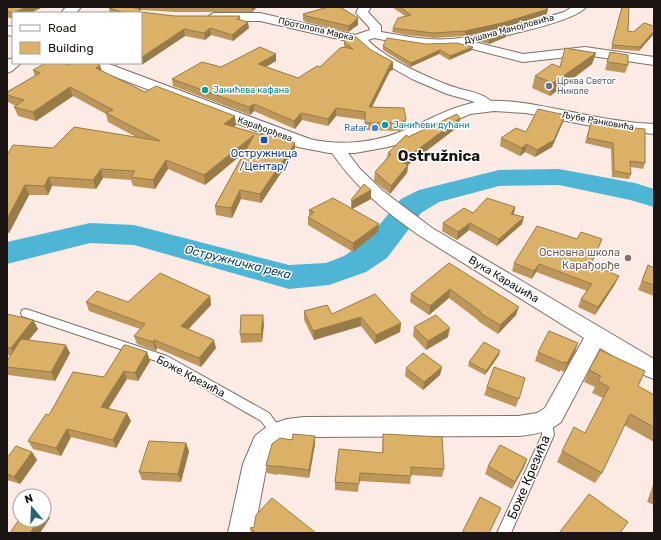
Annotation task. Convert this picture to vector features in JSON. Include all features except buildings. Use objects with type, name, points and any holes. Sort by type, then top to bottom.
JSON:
[{"type":"street","points":[[365,7],[362,13],[375,26],[376,31],[373,34]]},
{"type":"street","name":"Душана Манојловића","points":[[459,42],[538,23],[568,14],[580,7]]},
{"type":"street","name":"Протопопа Марка","points":[[203,17],[260,17],[351,38],[360,38],[373,34],[429,43],[444,44],[459,42],[523,58],[585,51],[654,61]]},
{"type":"street","points":[[360,38],[362,43],[369,48],[411,72],[442,87],[481,101],[488,106]]},
{"type":"street","name":"Карађорђева","points":[[95,64],[304,143],[320,147],[337,148]]},
{"type":"street","name":"Љубе Ранковића","points":[[337,148],[383,143],[405,137],[461,112],[473,108],[488,106],[517,107],[607,124],[654,129]]},
{"type":"street","name":"Вука Караџића","points":[[337,148],[341,155],[362,178],[391,207],[426,232],[654,369]]},
{"type":"street","name":"Боже Крезића","points":[[277,432],[304,427],[518,426],[535,424],[547,420],[553,415],[596,335]]},
{"type":"street","points":[[241,533],[255,464],[263,444],[277,432]]},
{"type":"lane","name":"Боже Крезића","points":[[26,313],[163,359],[265,417],[277,432]]},
{"type":"lane","name":"Боже Крезића","points":[[504,533],[548,435],[547,420]]},
{"type":"waterway","name":"Остружничка река","points":[[7,253],[90,233],[134,235],[289,277],[329,274],[355,264],[376,250],[411,206],[429,196],[499,178],[559,177],[635,192],[654,198]]},
{"type":"place","name":"Црква Светог Николе","points":[[549,86]]},
{"type":"place","name":"Јанићева кафана","points":[[205,90]]},
{"type":"place","name":"Јанићеви дућани","points":[[385,125]]},
{"type":"place","name":"Ratar","points":[[375,128]]},
{"type":"place","name":"Остружница /Центар/","points":[[264,140]]},
{"type":"place","name":"Основна школа Карађорђе","points":[[628,258]]},
{"type":"district","name":"Ostružnica","points":[[439,156]]}]
